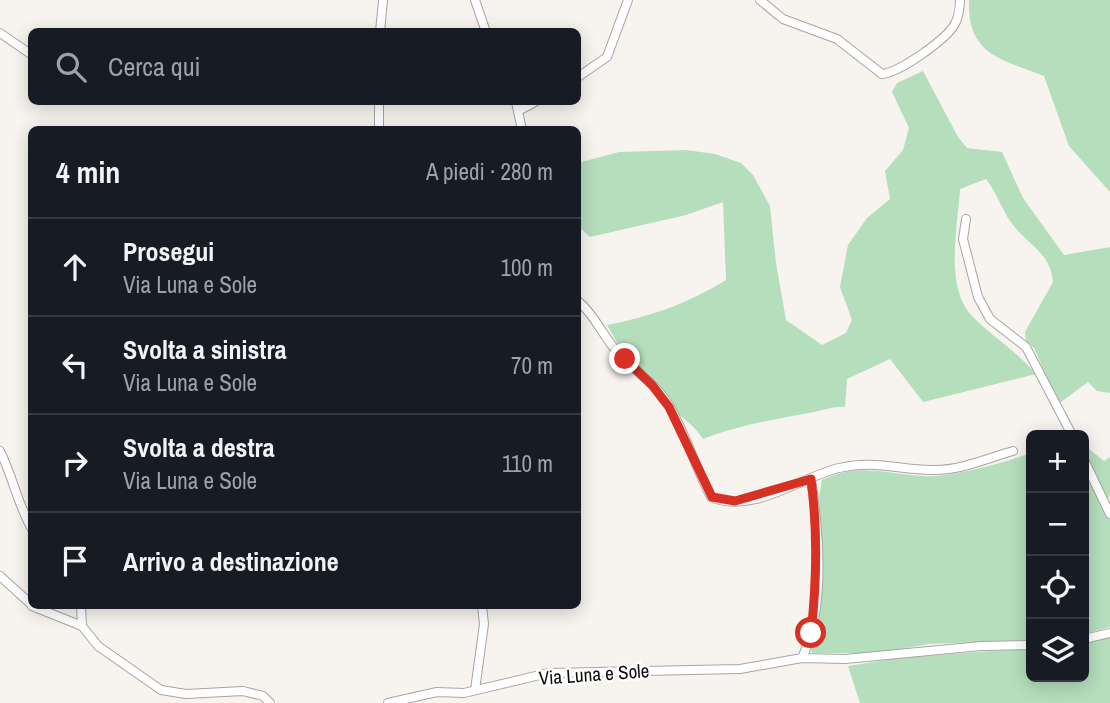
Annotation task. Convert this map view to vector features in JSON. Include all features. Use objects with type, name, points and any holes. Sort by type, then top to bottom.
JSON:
[{"type":"street","points":[[380,28],[383,0]]},
{"type":"street","points":[[475,0],[485,28]]},
{"type":"street","points":[[581,75],[607,57],[628,0]]},
{"type":"street","points":[[760,0],[783,19],[837,39],[883,74],[909,63],[953,27],[960,0]]},
{"type":"street","points":[[0,33],[28,52]]},
{"type":"street","points":[[379,105],[379,126]]},
{"type":"street","points":[[517,105],[521,126]]},
{"type":"street","points":[[518,111],[529,105]]},
{"type":"street","points":[[966,219],[963,239],[978,297],[990,319],[1026,347],[1069,430]]},
{"type":"street","points":[[581,303],[589,310],[593,321],[618,353],[652,385],[669,407],[712,497],[735,501],[811,479],[837,468],[863,464],[944,470],[1013,451]]},
{"type":"street","points":[[0,451],[11,474],[17,503],[28,521]]},
{"type":"street","points":[[1089,470],[1110,514]]},
{"type":"street","points":[[802,657],[811,633],[818,573],[817,523],[811,479]]},
{"type":"street","points":[[0,576],[28,601]]},
{"type":"street","points":[[42,609],[82,626],[98,646],[161,690],[186,694],[243,691],[263,696],[270,703]]},
{"type":"street","points":[[81,609],[82,626]]},
{"type":"street","points":[[475,690],[484,624],[482,609]]},
{"type":"street","points":[[1089,638],[1110,633]]},
{"type":"street","name":"Via Luna e Sole","points":[[388,703],[437,692],[475,690],[548,673],[740,669],[802,657],[845,659],[981,646],[1026,645]]},
{"type":"green space","points":[[969,0],[1110,0],[1110,192],[1069,146],[1044,76],[1001,59],[981,44],[974,33]]},
{"type":"green space","points":[[923,71],[958,137],[967,148],[1002,152],[1023,198],[1064,255],[1110,247],[1110,393],[1097,391],[1088,382],[1061,402],[1056,398],[1034,348],[1026,341],[1025,332],[1053,282],[1051,272],[1042,255],[1010,221],[986,179],[960,189],[955,255],[958,289],[972,316],[1036,374],[923,402],[890,359],[847,379],[845,407],[758,423],[703,439],[642,376],[607,325],[669,308],[726,280],[723,202],[686,215],[590,237],[581,229],[581,162],[619,152],[686,150],[715,154],[741,163],[753,175],[770,206],[786,320],[822,345],[846,333],[852,320],[840,287],[848,245],[867,218],[890,199],[885,171],[903,150],[909,128],[892,92],[897,83]]},
{"type":"green space","points":[[1089,449],[1104,461],[1110,457],[1110,496],[1107,499],[1089,465]]},
{"type":"green space","points":[[1026,455],[1026,640],[929,644],[877,653],[812,653],[810,646],[816,625],[822,568],[819,497],[822,480],[861,470],[935,476],[993,465]]},
{"type":"green space","points":[[1089,476],[1110,518],[1110,627],[1089,633]]},
{"type":"green space","points":[[1110,636],[1110,703],[860,703],[848,666],[899,658],[1026,648],[1026,682],[1089,682],[1089,642]]},
{"type":"route","points":[[625,359],[652,385],[669,407],[712,497],[720,501],[735,501],[811,479],[817,523],[818,573],[811,633]]}]
